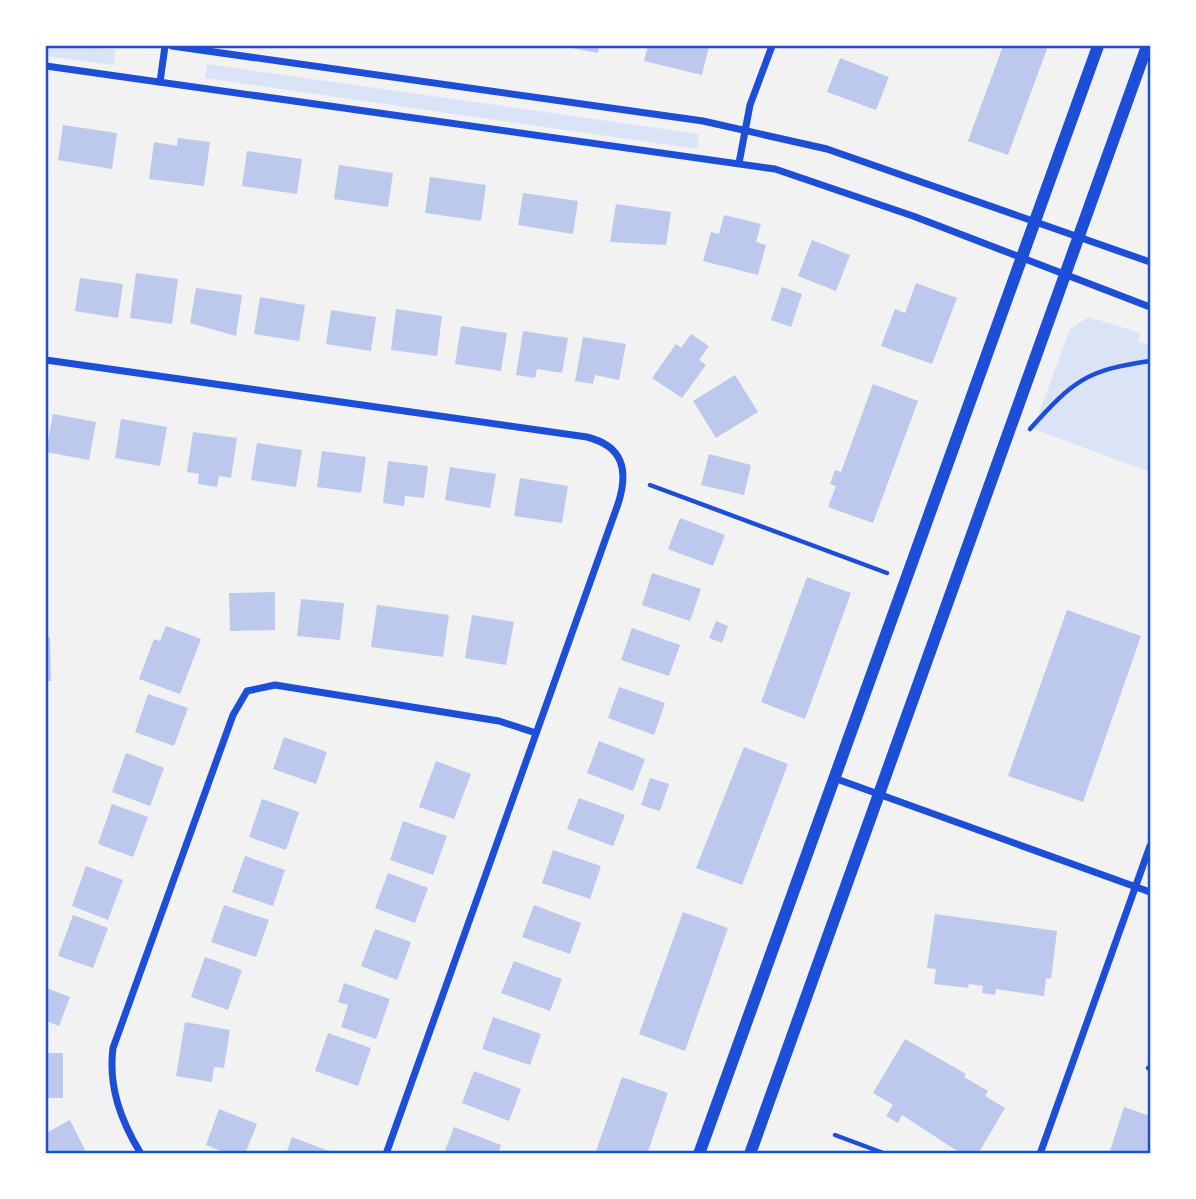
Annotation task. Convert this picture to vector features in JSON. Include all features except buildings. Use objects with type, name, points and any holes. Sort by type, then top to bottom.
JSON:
[{"type":"street","points":[[160,82],[165,46]]},
{"type":"street","points":[[172,46],[745,129],[827,149],[1150,262]]},
{"type":"street","points":[[739,163],[745,129],[772,46]]},
{"type":"street","points":[[699,1153],[1098,46]]},
{"type":"street","points":[[750,1153],[1147,46]]},
{"type":"street","points":[[46,66],[739,163],[801,176],[1022,256],[1064,275],[1150,307]]},
{"type":"street","points":[[46,360],[575,434],[598,439],[614,449],[623,462],[623,490],[386,1153]]},
{"type":"street","points":[[141,1153],[114,1094],[111,1070],[113,1048],[233,715],[247,691],[275,685],[499,720],[536,733]]},
{"type":"street","points":[[834,779],[1150,892]]},
{"type":"street","points":[[1040,1153],[1150,846]]},
{"type":"path","points":[[1030,429],[1067,389],[1087,375],[1111,367],[1150,361]]},
{"type":"path","points":[[650,485],[887,573]]},
{"type":"path","points":[[835,1135],[886,1153]]},
{"type":"shaded area","points":[[46,46],[116,50],[113,65],[46,56]]},
{"type":"shaded area","points":[[207,64],[699,134],[697,149],[205,78]]},
{"type":"shaded area","points":[[1089,317],[1141,333],[1138,341],[1150,346],[1150,472],[1033,429],[1070,329]]}]
